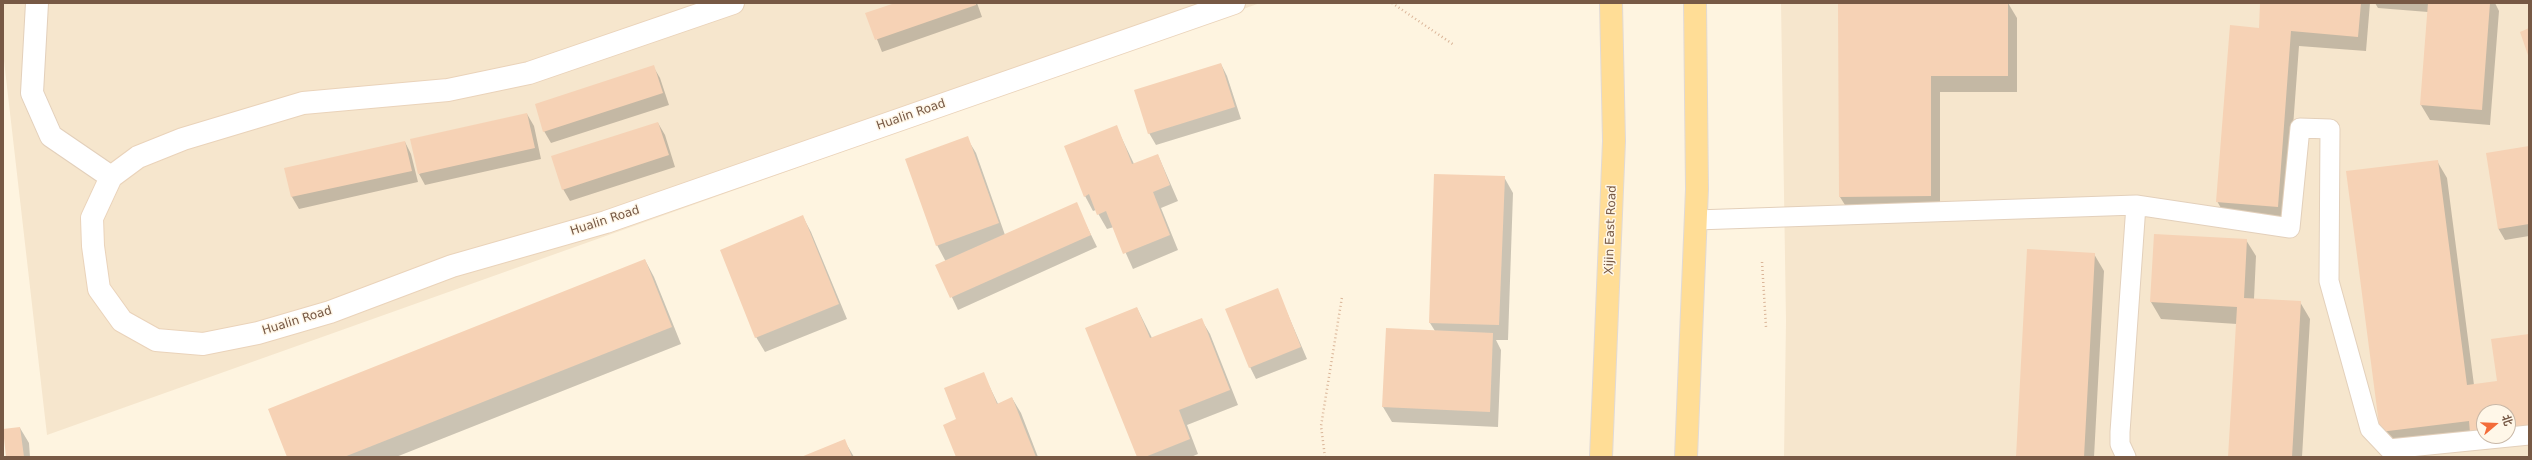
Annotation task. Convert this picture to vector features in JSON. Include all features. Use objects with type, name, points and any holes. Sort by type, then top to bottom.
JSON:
[{"type":"main road","name":"Xijin East Road","points":[[1601,457],[1614,141],[1611,3]]},
{"type":"main road","points":[[1686,457],[1696,220],[1696,3]]},
{"type":"street","points":[[37,3],[32,93],[51,136],[111,178]]},
{"type":"street","name":"Hualin Road","points":[[733,3],[529,73],[448,90],[303,103],[183,139],[138,157],[111,178],[92,218],[93,246],[99,289],[122,321],[156,340],[202,344],[258,333],[316,316],[452,266],[606,222],[1234,3]]},
{"type":"lane","points":[[1696,220],[2136,206],[2290,228],[2300,128],[2330,129],[2329,281],[2370,429],[2389,449],[2529,435]]},
{"type":"lane","points":[[2126,457],[2120,444],[2120,432],[2136,206]]},
{"type":"path","points":[[1392,3],[1454,45]]},
{"type":"path","points":[[1762,262],[1766,327]]},
{"type":"path","points":[[1325,457],[1321,426],[1342,298]]},
{"type":"shaded area","points":[[3,3],[1260,3],[47,435],[3,52]]},
{"type":"shaded area","points":[[1781,3],[2529,3],[2529,457],[1784,457],[1786,321]]},
{"type":"building","points":[[895,3],[976,3],[976,5],[875,40],[865,13]]},
{"type":"building","points":[[1838,3],[2008,3],[2008,76],[1931,76],[1931,196],[1839,197]]},
{"type":"building","points":[[2260,3],[2361,3],[2358,37],[2291,31],[2278,207],[2216,202],[2230,25],[2259,28]]},
{"type":"building","points":[[2428,3],[2490,3],[2482,110],[2420,105]]},
{"type":"building","points":[[2529,28],[2529,58],[2520,32]]},
{"type":"building","points":[[1221,63],[1235,107],[1148,134],[1134,90]]},
{"type":"building","points":[[654,65],[663,93],[543,132],[535,104]]},
{"type":"building","points":[[527,113],[535,148],[418,174],[410,139]]},
{"type":"building","points":[[658,122],[669,155],[562,190],[551,156]]},
{"type":"building","points":[[1117,125],[1132,164],[1158,154],[1170,185],[1153,192],[1170,235],[1123,254],[1106,211],[1097,215],[1089,194],[1084,197],[1064,146]]},
{"type":"building","points":[[968,136],[999,223],[936,246],[905,159]]},
{"type":"building","points":[[405,141],[412,171],[291,197],[284,168]]},
{"type":"building","points":[[2529,146],[2529,224],[2498,229],[2486,153]]},
{"type":"building","points":[[2438,160],[2467,385],[2497,381],[2491,339],[2529,334],[2529,426],[2516,427],[2516,404],[2476,404],[2476,433],[2470,433],[2469,421],[2380,432],[2346,171]]},
{"type":"building","points":[[1434,174],[1505,176],[1499,325],[1429,323]]},
{"type":"building","points":[[1077,202],[1091,235],[950,298],[935,265]]},
{"type":"building","points":[[803,215],[839,304],[755,338],[720,250]]},
{"type":"building","points":[[2154,234],[2247,239],[2244,298],[2301,301],[2292,457],[2228,457],[2237,307],[2150,302]]},
{"type":"building","points":[[2027,249],[2095,253],[2084,457],[2016,457]]},
{"type":"building","points":[[645,259],[672,327],[344,457],[287,457],[268,409]]},
{"type":"building","points":[[1278,288],[1301,347],[1249,368],[1225,309]]},
{"type":"building","points":[[1137,307],[1150,338],[1202,318],[1230,390],[1179,410],[1190,439],[1145,457],[1137,457],[1085,328]]},
{"type":"building","points":[[1386,328],[1493,333],[1490,412],[1382,407]]},
{"type":"building","points":[[984,372],[997,404],[1012,397],[1036,457],[956,457],[943,425],[956,419],[944,388]]},
{"type":"building","points":[[20,427],[24,457],[6,457],[3,429]]},
{"type":"building","points":[[845,439],[852,457],[801,457]]}]
